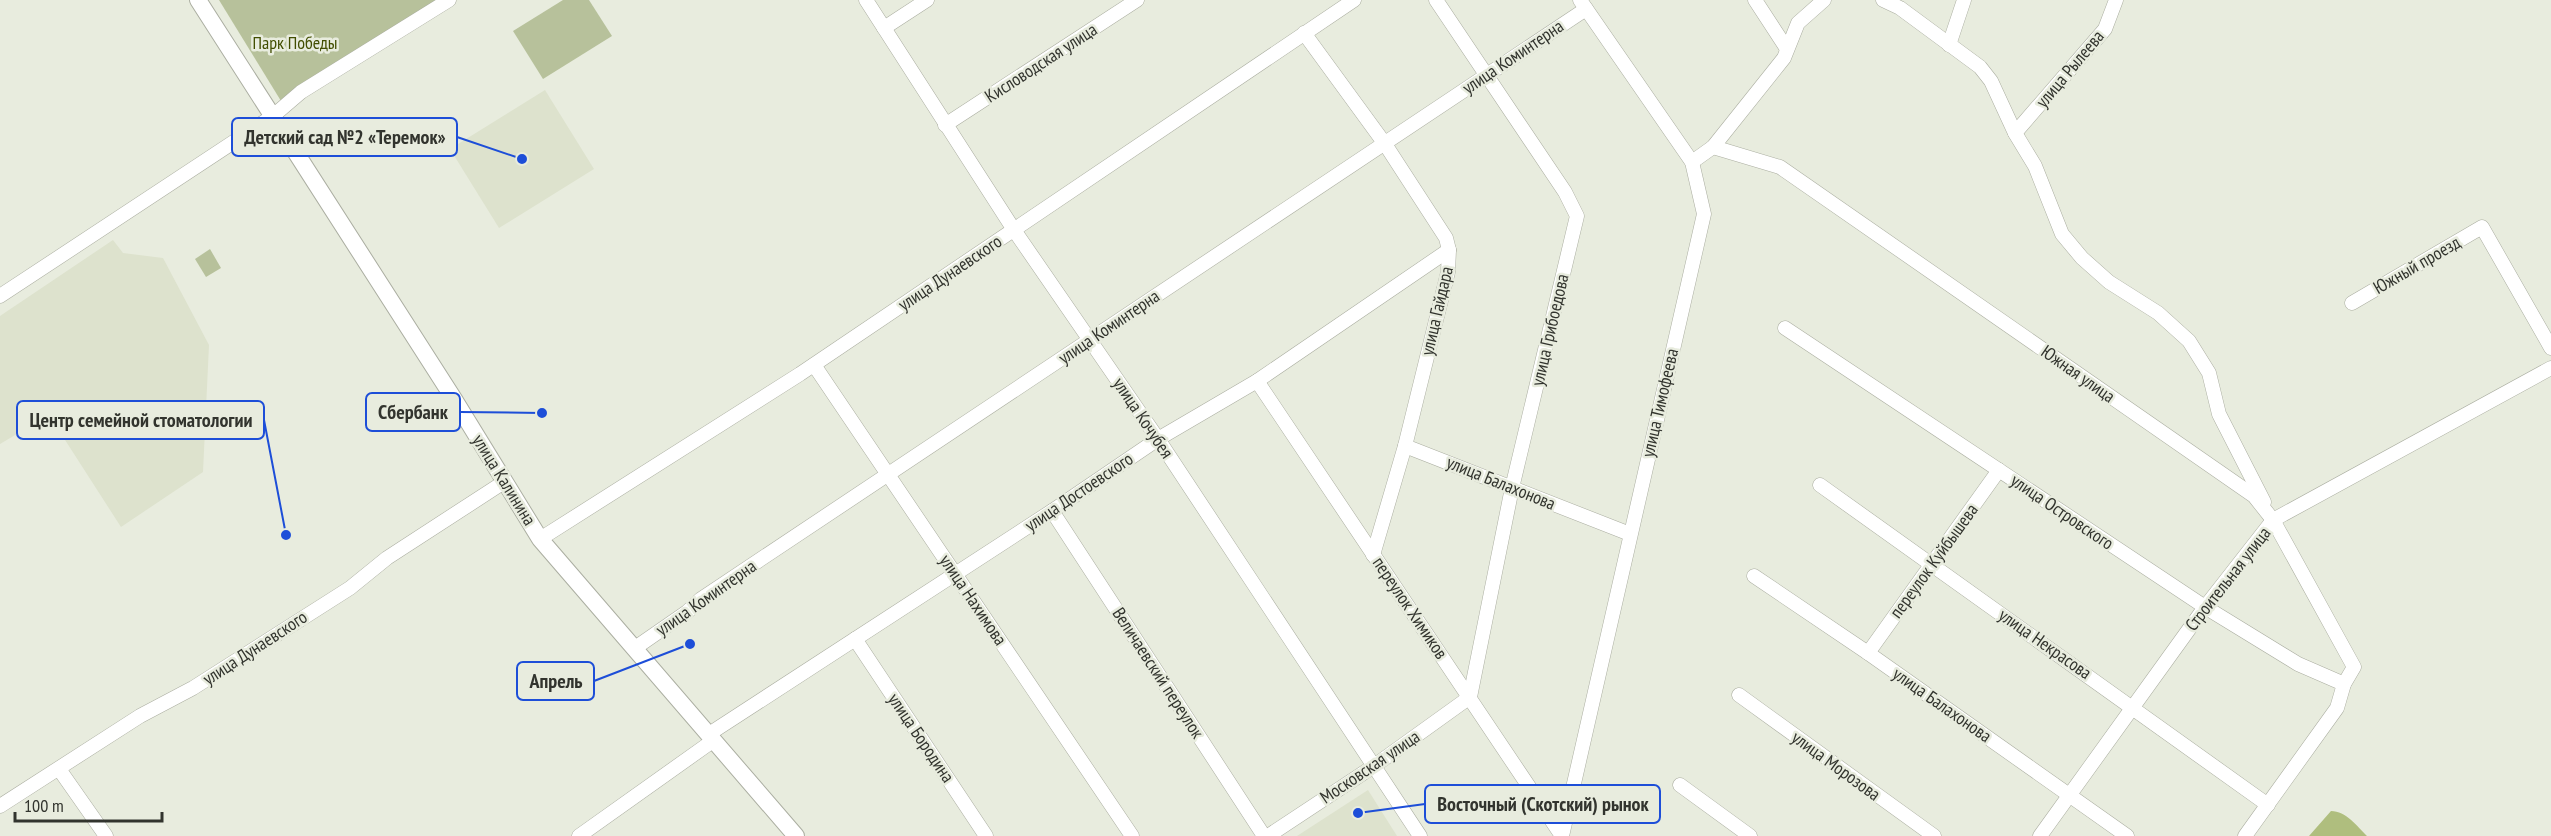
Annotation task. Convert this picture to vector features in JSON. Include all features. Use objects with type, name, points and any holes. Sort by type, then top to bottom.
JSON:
[{"type":"main road","name":"улица Калинина","points":[[198,0],[540,539],[796,836]]},
{"type":"street","points":[[0,296],[273,116],[301,92],[449,0]]},
{"type":"street","name":"улица Кочубея","points":[[866,0],[1014,230],[1158,439],[1420,836]]},
{"type":"street","points":[[884,28],[927,0]]},
{"type":"street","name":"Кисловодская улица","points":[[945,125],[1137,0]]},
{"type":"street","name":"улица Дунаевского","points":[[540,539],[814,365],[1354,0]]},
{"type":"street","name":"улица Грибоедова","points":[[1436,0],[1565,192],[1577,216],[1512,488],[1470,697]]},
{"type":"street","points":[[1755,0],[1787,49]]},
{"type":"street","points":[[1692,162],[1713,147],[1784,58],[1798,23],[1824,0]]},
{"type":"street","points":[[1884,0],[1900,8],[1980,67],[1991,81],[2015,133],[2035,166],[2062,234],[2082,258],[2109,282],[2158,313],[2189,341],[2209,373],[2219,414],[2273,520]]},
{"type":"street","points":[[1949,45],[1964,0]]},
{"type":"street","name":"улица Рылеева","points":[[2015,133],[2105,29],[2116,0]]},
{"type":"street","name":"улица Коминтерна","points":[[635,648],[687,612],[701,599],[1385,144],[1583,5]]},
{"type":"street","name":"улица Тимофеева","points":[[1562,836],[1704,214],[1692,162],[1583,5]]},
{"type":"street","name":"улица Гайдара","points":[[1304,33],[1385,144],[1446,238],[1449,250],[1448,272],[1405,446],[1373,555]]},
{"type":"street","name":"Южная улица","points":[[1713,147],[1780,167],[2254,496],[2273,520],[2354,667],[2344,684]]},
{"type":"street","name":"Южный проезд","points":[[2352,303],[2482,227],[2551,348]]},
{"type":"street","name":"улица Достоевского","points":[[579,836],[712,737],[855,639],[1158,439],[1257,381],[1449,250]]},
{"type":"street","name":"улица Островского","points":[[1785,328],[2205,607],[2298,664],[2344,684]]},
{"type":"street","name":"улица Нахимова","points":[[814,365],[1132,836]]},
{"type":"street","name":"Строительная улица","points":[[2040,836],[2132,706],[2273,520],[2551,368]]},
{"type":"street","name":"переулок Химиков","points":[[1257,381],[1562,836]]},
{"type":"street","name":"улица Балахонова","points":[[1405,446],[1630,534]]},
{"type":"street","name":"переулок Куйбышева","points":[[1868,653],[1999,470]]},
{"type":"street","name":"улица Дунаевского","points":[[0,806],[140,716],[193,688],[350,588],[387,558],[504,482]]},
{"type":"street","name":"улица Некрасова","points":[[1820,485],[2268,805]]},
{"type":"street","name":"Величаевский переулок","points":[[1052,511],[1266,836]]},
{"type":"street","name":"улица Балахонова","points":[[1754,576],[1868,653],[2127,836]]},
{"type":"street","name":"улица Бородина","points":[[855,639],[986,836]]},
{"type":"street","points":[[2245,836],[2337,708],[2344,684]]},
{"type":"street","name":"улица Морозова","points":[[1738,695],[1934,836]]},
{"type":"street","name":"Московская улица","points":[[1266,836],[1374,766],[1470,697]]},
{"type":"street","points":[[59,769],[106,836]]},
{"type":"street","points":[[1680,785],[1750,836]]},
{"type":"shaded area","points":[[545,90],[594,169],[499,228],[450,149]]},
{"type":"shaded area","points":[[113,240],[123,253],[163,258],[209,345],[203,472],[121,527],[49,415],[0,444],[0,316]]},
{"type":"shaded area","points":[[1368,790],[1397,836],[1297,836]]},
{"type":"green space","name":"Парк Победы","points":[[219,0],[447,0],[281,101]]},
{"type":"green space","points":[[563,0],[589,0],[612,36],[543,79],[513,31]]},
{"type":"green space","points":[[210,249],[221,268],[206,277],[195,259]]},
{"type":"green space","points":[[2331,811],[2346,816],[2367,836],[2309,836]]},
{"type":"place","name":"Детский сад №2 «Теремок»","points":[[522,159]]},
{"type":"place","name":"Сбербанк","points":[[542,413]]},
{"type":"place","name":"Центр cемейной cтоматологии","points":[[286,535]]},
{"type":"place","name":"Апрель","points":[[690,644]]},
{"type":"place","name":"Восточный (Скотский) рынок","points":[[1358,813]]}]
